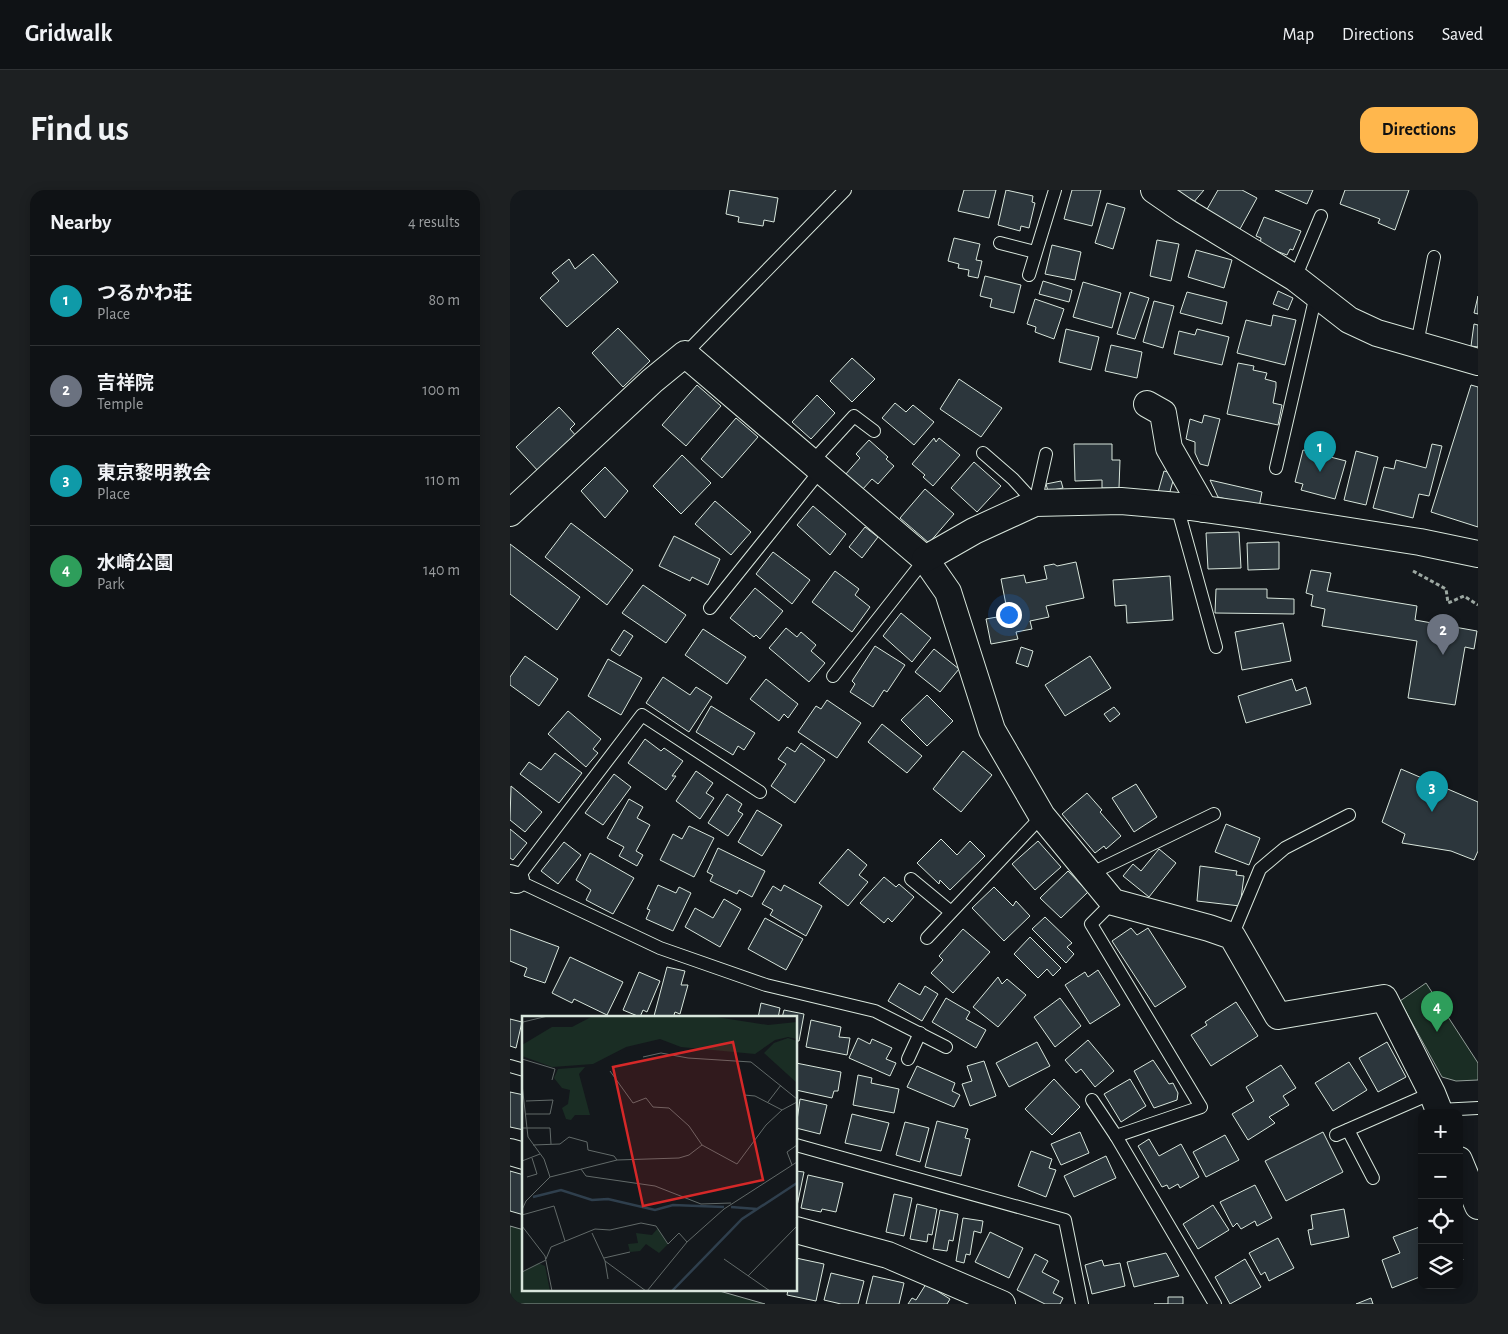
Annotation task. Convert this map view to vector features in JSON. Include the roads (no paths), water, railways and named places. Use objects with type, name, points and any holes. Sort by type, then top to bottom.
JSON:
[{"type":"street","points":[[1154,190],[1183,210],[1295,278],[1349,320],[1377,333],[1478,362]]},
{"type":"street","points":[[510,513],[652,381],[685,354],[815,467],[924,558],[948,592],[992,730],[1042,816],[1113,902],[1232,936],[1278,1016],[1384,998],[1437,1105]]},
{"type":"street","points":[[1147,404],[1163,413],[1169,448],[1204,509]]},
{"type":"street","points":[[924,558],[974,531],[1035,503],[1121,501],[1204,509],[1420,542],[1478,554]]},
{"type":"street","points":[[1463,1170],[1478,1206]]},
{"type":"street","points":[[798,1231],[888,1255],[1002,1304]]},
{"type":"lane","points":[[685,354],[845,190]]},
{"type":"lane","points":[[1029,275],[1055,190]]},
{"type":"lane","points":[[1295,278],[1321,216]]},
{"type":"lane","points":[[1000,243],[1036,252]]},
{"type":"lane","points":[[1417,344],[1434,257]]},
{"type":"lane","points":[[1276,468],[1316,294]]},
{"type":"lane","points":[[710,608],[854,416],[874,431]]},
{"type":"lane","points":[[983,453],[1013,479],[1035,503]]},
{"type":"lane","points":[[1035,503],[1046,454]]},
{"type":"lane","points":[[1177,506],[1216,648]]},
{"type":"lane","points":[[833,676],[924,558]]},
{"type":"lane","points":[[760,792],[642,715],[513,879],[660,948],[766,985],[875,1011],[946,1047]]},
{"type":"lane","points":[[1090,874],[1214,814]]},
{"type":"lane","points":[[1232,936],[1260,869],[1285,848],[1349,815]]},
{"type":"lane","points":[[927,938],[1042,816]]},
{"type":"lane","points":[[911,879],[951,912]]},
{"type":"lane","points":[[1113,902],[1091,924],[1201,1107],[1116,1136]]},
{"type":"lane","points":[[908,1059],[920,1033]]},
{"type":"lane","points":[[1092,1100],[1116,1136],[1214,1304]]},
{"type":"lane","points":[[1336,1135],[1437,1105],[1478,1108]]},
{"type":"lane","points":[[1348,1130],[1373,1178]]},
{"type":"lane","points":[[798,1146],[1065,1220],[1082,1304]]},
{"type":"place","name":"つるかわ荘","points":[[1320,472]]},
{"type":"place","name":"吉祥院","points":[[1443,655]]},
{"type":"place","name":"東京黎明教会","points":[[1432,812]]},
{"type":"place","name":"水崎公園","points":[[1437,1032]]}]
